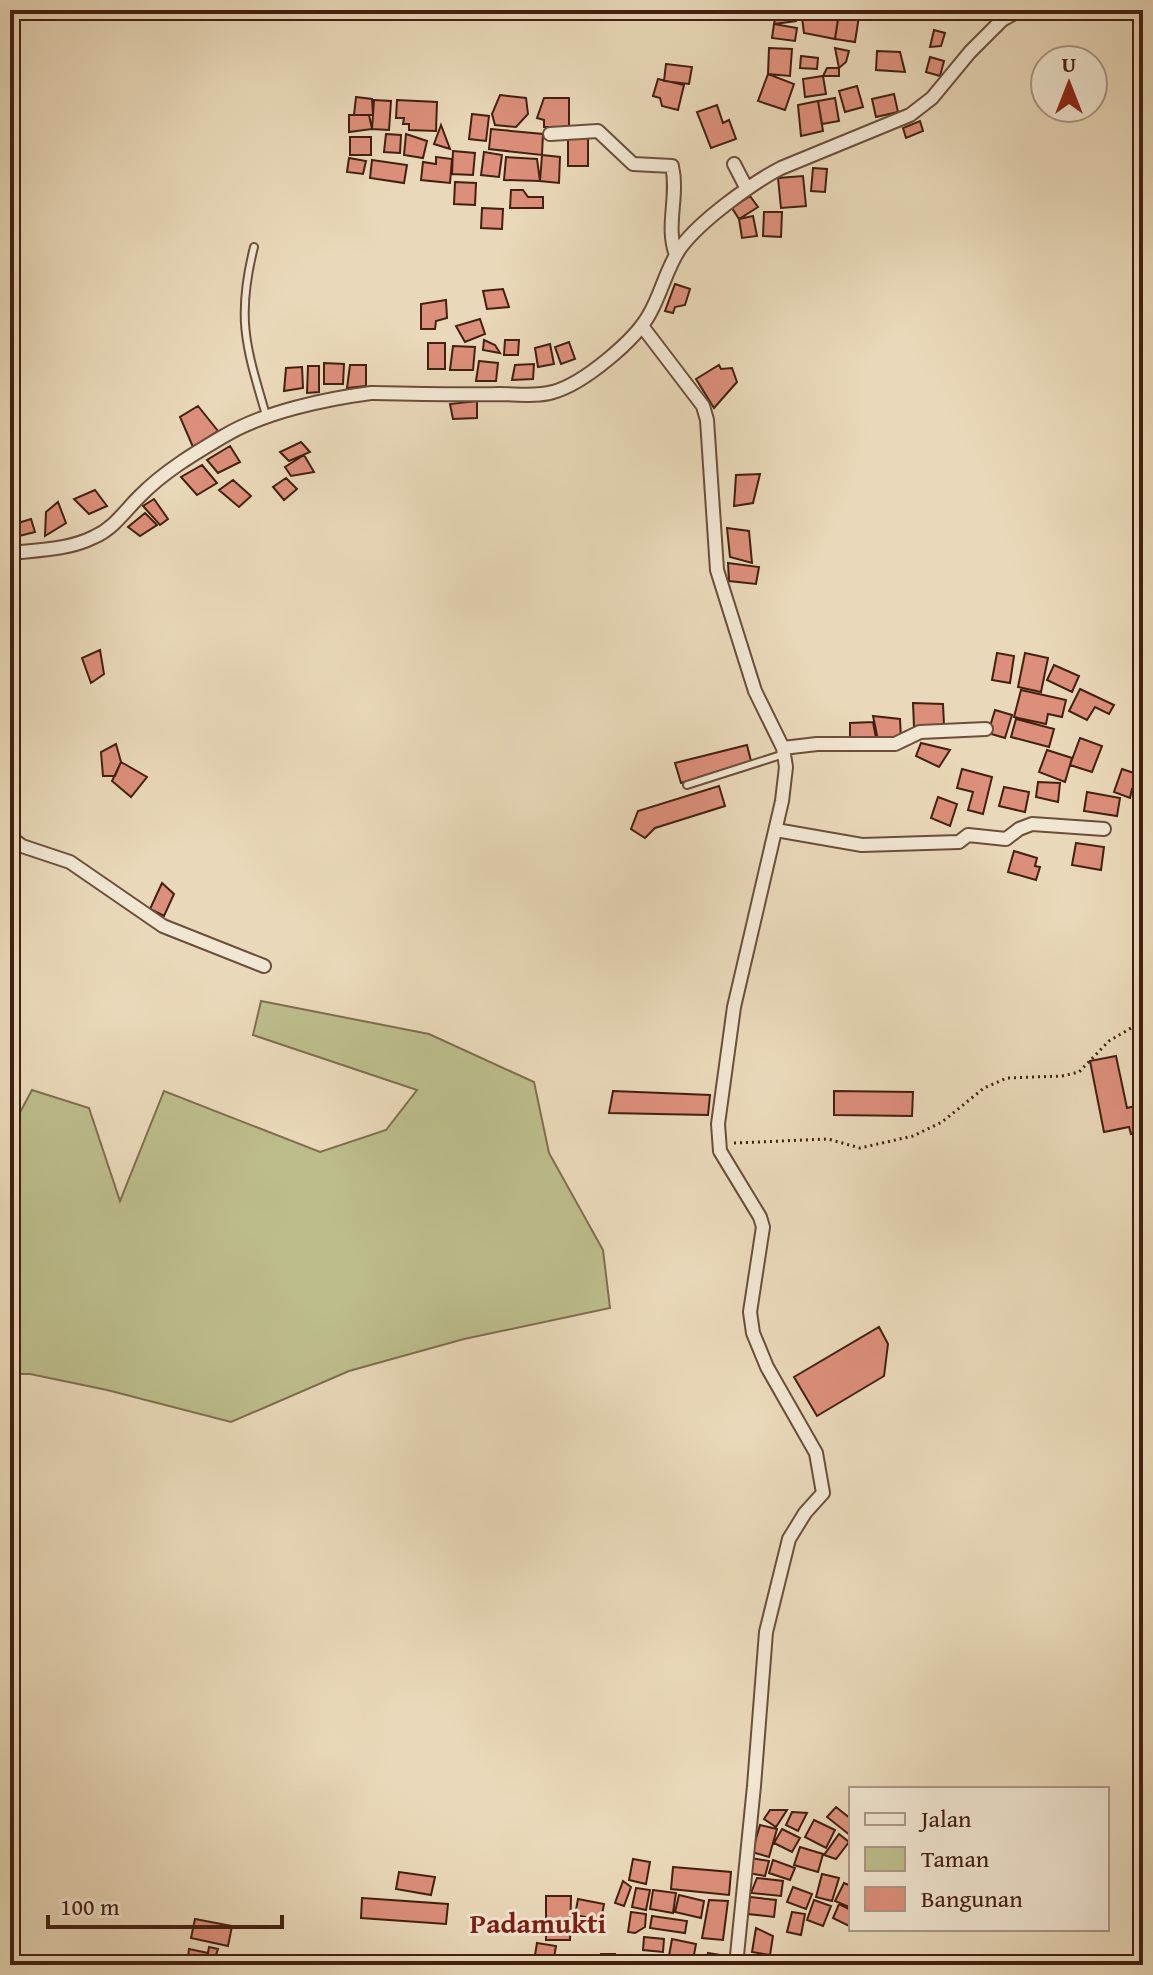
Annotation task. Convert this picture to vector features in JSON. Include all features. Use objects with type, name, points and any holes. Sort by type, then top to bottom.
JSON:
[{"type":"street","points":[[10,553],[61,548],[109,530],[140,496],[173,468],[226,434],[267,418],[347,396],[371,393],[550,394],[592,370],[629,341],[642,326],[676,255],[695,232],[747,189],[781,168],[910,115],[932,98],[1002,20],[1020,10]]},
{"type":"street","points":[[550,134],[600,131],[633,164],[672,166],[670,240],[676,255]]},
{"type":"street","points":[[734,164],[747,189]]},
{"type":"street","points":[[642,326],[703,406],[709,444],[717,570],[755,691],[783,751],[785,783],[734,1007],[718,1145],[763,1227],[750,1312],[753,1333],[767,1367],[816,1453],[823,1493],[805,1513],[789,1539],[766,1632],[736,1965]]},
{"type":"street","points":[[783,751],[830,743],[895,744],[920,732],[986,729]]},
{"type":"street","points":[[776,830],[839,843],[893,846],[959,842],[968,835],[1006,839],[1032,824],[1104,829]]},
{"type":"street","points":[[10,837],[22,846],[70,862],[163,926],[264,966]]},
{"type":"lane","points":[[254,247],[246,279],[244,323],[246,348],[267,418]]},
{"type":"lane","points":[[687,785],[783,751]]},
{"type":"path","points":[[718,1145],[828,1139],[860,1148],[913,1136],[942,1122],[984,1088],[1007,1078],[1062,1076],[1079,1072],[1109,1041],[1143,1021]]},
{"type":"green space","points":[[261,1001],[429,1034],[534,1082],[549,1153],[603,1250],[610,1308],[464,1339],[349,1371],[231,1422],[107,1390],[30,1374],[10,1374],[10,1131],[32,1090],[89,1108],[120,1201],[164,1091],[320,1152],[386,1130],[417,1090],[253,1035]]},
{"type":"building","points":[[777,10],[799,10],[796,21],[774,24]]},
{"type":"building","points":[[801,10],[839,13],[835,39],[804,33]]},
{"type":"building","points":[[850,10],[871,10],[870,18],[849,14]]},
{"type":"building","points":[[839,13],[859,16],[855,42],[835,39]]},
{"type":"building","points":[[774,24],[797,28],[795,41],[772,38]]},
{"type":"building","points":[[934,30],[945,33],[941,46],[930,47]]},
{"type":"building","points":[[769,48],[792,49],[790,76],[768,74]]},
{"type":"building","points":[[835,48],[849,51],[846,62],[839,68]]},
{"type":"building","points":[[877,51],[900,52],[905,72],[876,70]]},
{"type":"building","points":[[801,56],[818,58],[817,69],[800,68]]},
{"type":"building","points":[[930,57],[944,61],[940,76],[926,72]]},
{"type":"building","points":[[666,64],[692,67],[689,84],[664,81]]},
{"type":"building","points":[[827,68],[839,68],[839,76],[823,76]]},
{"type":"building","points":[[768,74],[794,84],[785,110],[758,101]]},
{"type":"building","points":[[823,76],[826,94],[805,97],[803,79]]},
{"type":"building","points":[[658,79],[684,85],[678,110],[662,106],[660,98],[653,96]]},
{"type":"building","points":[[857,86],[863,107],[845,112],[839,91]]},
{"type":"building","points":[[894,94],[898,112],[876,117],[872,99]]},
{"type":"building","points":[[500,95],[526,98],[528,114],[516,127],[495,125],[492,114]]},
{"type":"building","points":[[356,97],[372,99],[373,115],[354,115]]},
{"type":"building","points":[[544,98],[569,98],[569,127],[544,127],[544,120],[537,118]]},
{"type":"building","points":[[835,98],[839,121],[822,124],[818,101]]},
{"type":"building","points":[[374,100],[391,101],[389,130],[372,129]]},
{"type":"building","points":[[397,100],[437,102],[436,131],[409,130],[409,124],[403,124],[404,118],[396,118]]},
{"type":"building","points":[[818,101],[823,131],[801,136],[798,105]]},
{"type":"building","points":[[717,105],[723,123],[729,120],[736,139],[711,148],[697,112]]},
{"type":"building","points":[[472,114],[489,116],[486,141],[469,139]]},
{"type":"building","points":[[349,115],[369,115],[372,129],[349,132]]},
{"type":"building","points":[[920,121],[923,131],[906,138],[903,128]]},
{"type":"building","points":[[441,125],[450,149],[434,144]]},
{"type":"building","points":[[491,129],[543,134],[542,155],[489,149]]},
{"type":"building","points":[[386,134],[401,135],[400,153],[384,152]]},
{"type":"building","points":[[406,134],[427,141],[423,158],[404,155]]},
{"type":"building","points":[[350,137],[371,137],[371,155],[350,155]]},
{"type":"building","points":[[568,137],[588,137],[588,166],[568,166]]},
{"type":"building","points":[[453,151],[475,153],[473,175],[452,174]]},
{"type":"building","points":[[484,152],[502,155],[499,177],[481,175]]},
{"type":"building","points":[[542,155],[560,157],[559,183],[540,181]]},
{"type":"building","points":[[436,157],[452,159],[450,183],[421,180],[423,162],[436,164]]},
{"type":"building","points":[[506,157],[537,159],[540,181],[504,180]]},
{"type":"building","points":[[349,158],[366,161],[363,174],[347,172]]},
{"type":"building","points":[[372,160],[407,165],[404,183],[370,178]]},
{"type":"building","points":[[813,168],[827,169],[825,192],[811,191]]},
{"type":"building","points":[[803,176],[806,206],[781,208],[778,178]]},
{"type":"building","points":[[455,182],[476,183],[475,205],[454,204]]},
{"type":"building","points":[[511,190],[523,190],[528,197],[543,197],[543,208],[510,208]]},
{"type":"building","points":[[750,196],[758,207],[739,219],[732,208]]},
{"type":"building","points":[[482,208],[503,209],[502,229],[481,228]]},
{"type":"building","points":[[764,212],[782,212],[781,237],[763,236]]},
{"type":"building","points":[[753,216],[757,236],[742,238],[739,219]]},
{"type":"building","points":[[675,284],[690,289],[685,305],[675,307],[673,313],[665,311]]},
{"type":"building","points":[[503,289],[509,307],[487,309],[483,291]]},
{"type":"building","points":[[446,300],[447,318],[436,321],[435,329],[421,329],[421,304]]},
{"type":"building","points":[[480,319],[485,334],[465,342],[456,326]]},
{"type":"building","points":[[484,340],[495,345],[500,353],[483,350]]},
{"type":"building","points":[[505,340],[519,340],[518,355],[504,355]]},
{"type":"building","points":[[569,342],[575,359],[561,364],[555,347]]},
{"type":"building","points":[[428,343],[445,343],[445,369],[428,369]]},
{"type":"building","points":[[550,344],[554,364],[538,367],[535,348]]},
{"type":"building","points":[[453,346],[475,347],[473,370],[450,370]]},
{"type":"building","points":[[479,361],[498,363],[496,381],[476,381]]},
{"type":"building","points":[[324,363],[344,364],[343,384],[324,384]]},
{"type":"building","points":[[534,364],[533,379],[512,380],[515,365]]},
{"type":"building","points":[[350,365],[366,365],[366,386],[347,388]]},
{"type":"building","points":[[719,365],[721,369],[732,368],[737,382],[714,408],[696,379]]},
{"type":"building","points":[[308,366],[319,366],[319,392],[307,393]]},
{"type":"building","points":[[302,367],[303,388],[284,391],[286,368]]},
{"type":"building","points":[[477,401],[477,418],[453,419],[450,404]]},
{"type":"building","points":[[198,406],[218,431],[193,447],[180,417]]},
{"type":"building","points":[[301,442],[310,452],[289,461],[280,452]]},
{"type":"building","points":[[230,446],[240,462],[218,473],[207,460]]},
{"type":"building","points":[[304,455],[314,472],[291,476],[285,467]]},
{"type":"building","points":[[202,465],[217,483],[197,495],[181,477]]},
{"type":"building","points":[[760,474],[753,503],[734,506],[736,475]]},
{"type":"building","points":[[286,478],[297,489],[284,500],[273,487]]},
{"type":"building","points":[[233,480],[251,496],[239,507],[219,490]]},
{"type":"building","points":[[95,490],[107,506],[89,514],[74,499]]},
{"type":"building","points":[[154,499],[168,519],[160,525],[143,506]]},
{"type":"building","points":[[58,502],[66,523],[45,536],[46,512]]},
{"type":"building","points":[[145,513],[157,525],[140,536],[128,527]]},
{"type":"building","points":[[31,519],[35,532],[19,536],[15,524]]},
{"type":"building","points":[[727,528],[749,531],[752,563],[730,557]]},
{"type":"building","points":[[728,563],[759,567],[756,584],[729,581]]},
{"type":"building","points":[[100,650],[104,674],[91,683],[82,658]]},
{"type":"building","points":[[997,653],[1014,656],[1010,683],[992,680]]},
{"type":"building","points":[[1025,653],[1048,658],[1041,692],[1018,687]]},
{"type":"building","points":[[1054,665],[1079,676],[1072,692],[1047,680]]},
{"type":"building","points":[[1080,689],[1114,705],[1109,714],[1095,707],[1087,720],[1069,711]]},
{"type":"building","points":[[1021,690],[1066,700],[1062,717],[1048,714],[1046,724],[1014,717]]},
{"type":"building","points":[[913,703],[943,704],[944,725],[928,729],[914,727]]},
{"type":"building","points":[[995,710],[1012,715],[1005,738],[988,733]]},
{"type":"building","points":[[873,716],[900,719],[901,739],[878,740]]},
{"type":"building","points":[[1016,719],[1054,729],[1049,747],[1011,737]]},
{"type":"building","points":[[873,722],[876,738],[850,741],[850,723]]},
{"type":"building","points":[[1080,738],[1102,746],[1092,772],[1070,765]]},
{"type":"building","points":[[921,743],[950,750],[939,767],[916,756]]},
{"type":"building","points":[[116,744],[121,762],[115,776],[103,776],[101,752]]},
{"type":"building","points":[[747,745],[751,761],[681,783],[675,763]]},
{"type":"building","points":[[1047,750],[1072,758],[1065,782],[1039,772]]},
{"type":"building","points":[[121,762],[147,777],[131,797],[112,781]]},
{"type":"building","points":[[962,769],[992,777],[983,814],[968,810],[973,792],[957,788]]},
{"type":"building","points":[[1122,769],[1143,776],[1140,791],[1132,789],[1130,798],[1114,792]]},
{"type":"building","points":[[1038,782],[1060,783],[1058,802],[1036,797]]},
{"type":"building","points":[[719,786],[725,806],[655,828],[645,838],[631,829],[638,811]]},
{"type":"building","points":[[1004,787],[1029,792],[1025,812],[999,806]]},
{"type":"building","points":[[1087,792],[1120,798],[1117,816],[1084,811]]},
{"type":"building","points":[[938,797],[957,804],[950,826],[931,818]]},
{"type":"building","points":[[1076,843],[1104,847],[1101,870],[1072,865]]},
{"type":"building","points":[[1014,851],[1037,858],[1035,866],[1040,867],[1036,880],[1008,872]]},
{"type":"building","points":[[162,883],[174,894],[164,916],[150,909]]},
{"type":"building","points":[[1116,1056],[1127,1108],[1143,1104],[1143,1132],[1131,1134],[1129,1127],[1104,1132],[1090,1061]]},
{"type":"building","points":[[613,1091],[710,1095],[708,1115],[609,1113]]},
{"type":"building","points":[[834,1091],[913,1092],[912,1116],[834,1115]]},
{"type":"building","points":[[879,1327],[888,1344],[884,1376],[817,1416],[794,1377]]},
{"type":"building","points":[[836,1807],[849,1817],[849,1834],[827,1817]]},
{"type":"building","points":[[770,1810],[787,1810],[776,1827],[764,1819]]},
{"type":"building","points":[[792,1812],[807,1813],[798,1831],[786,1825]]},
{"type":"building","points":[[814,1820],[835,1830],[826,1848],[805,1837]]},
{"type":"building","points":[[760,1825],[777,1829],[769,1857],[752,1852]]},
{"type":"building","points":[[782,1829],[800,1838],[792,1852],[774,1843]]},
{"type":"building","points":[[839,1834],[849,1842],[836,1859],[824,1855]]},
{"type":"building","points":[[800,1847],[823,1854],[818,1872],[794,1865]]},
{"type":"building","points":[[751,1858],[769,1861],[765,1876],[748,1873]]},
{"type":"building","points":[[633,1859],[650,1862],[646,1884],[629,1880]]},
{"type":"building","points":[[773,1860],[795,1868],[790,1880],[769,1873]]},
{"type":"building","points":[[673,1867],[731,1872],[729,1895],[671,1889]]},
{"type":"building","points":[[399,1872],[435,1877],[431,1895],[396,1889]]},
{"type":"building","points":[[822,1874],[839,1878],[832,1901],[816,1897]]},
{"type":"building","points":[[757,1878],[783,1881],[781,1896],[751,1893]]},
{"type":"building","points":[[623,1881],[631,1887],[624,1906],[615,1903]]},
{"type":"building","points":[[844,1883],[849,1885],[849,1907],[835,1901]]},
{"type":"building","points":[[793,1887],[812,1894],[806,1909],[787,1902]]},
{"type":"building","points":[[636,1888],[650,1890],[646,1910],[632,1907]]},
{"type":"building","points":[[653,1890],[676,1893],[673,1913],[650,1909]]},
{"type":"building","points":[[679,1895],[704,1901],[701,1918],[675,1912]]},
{"type":"building","points":[[546,1896],[571,1896],[570,1940],[546,1940]]},
{"type":"building","points":[[750,1897],[776,1900],[774,1917],[748,1914]]},
{"type":"building","points":[[362,1898],[448,1904],[446,1924],[361,1918]]},
{"type":"building","points":[[578,1899],[604,1904],[601,1920],[575,1915]]},
{"type":"building","points":[[709,1900],[728,1901],[723,1940],[702,1938]]},
{"type":"building","points":[[814,1900],[831,1906],[823,1926],[807,1920]]},
{"type":"building","points":[[839,1904],[849,1909],[849,1926],[833,1918]]},
{"type":"building","points":[[631,1912],[646,1914],[645,1927],[635,1933],[628,1932]]},
{"type":"building","points":[[792,1912],[805,1914],[801,1935],[787,1932]]},
{"type":"building","points":[[652,1916],[687,1921],[685,1933],[650,1928]]},
{"type":"building","points":[[195,1919],[232,1926],[228,1946],[191,1938]]},
{"type":"building","points":[[756,1928],[773,1936],[770,1955],[752,1952]]},
{"type":"building","points":[[644,1937],[664,1939],[663,1952],[643,1950]]},
{"type":"building","points":[[672,1939],[696,1944],[693,1960],[669,1956]]},
{"type":"building","points":[[537,1943],[556,1946],[553,1963],[534,1961]]},
{"type":"building","points":[[209,1947],[218,1949],[216,1955],[226,1956],[225,1965],[187,1965],[189,1949],[208,1953]]},
{"type":"building","points":[[708,1953],[727,1956],[726,1965],[706,1965]]},
{"type":"building","points":[[601,1954],[615,1954],[615,1965],[601,1965]]},
{"type":"building","points":[[750,1956],[772,1958],[772,1965],[749,1965]]},
{"type":"district","name":"Padamukti","points":[[538,1922]]}]
